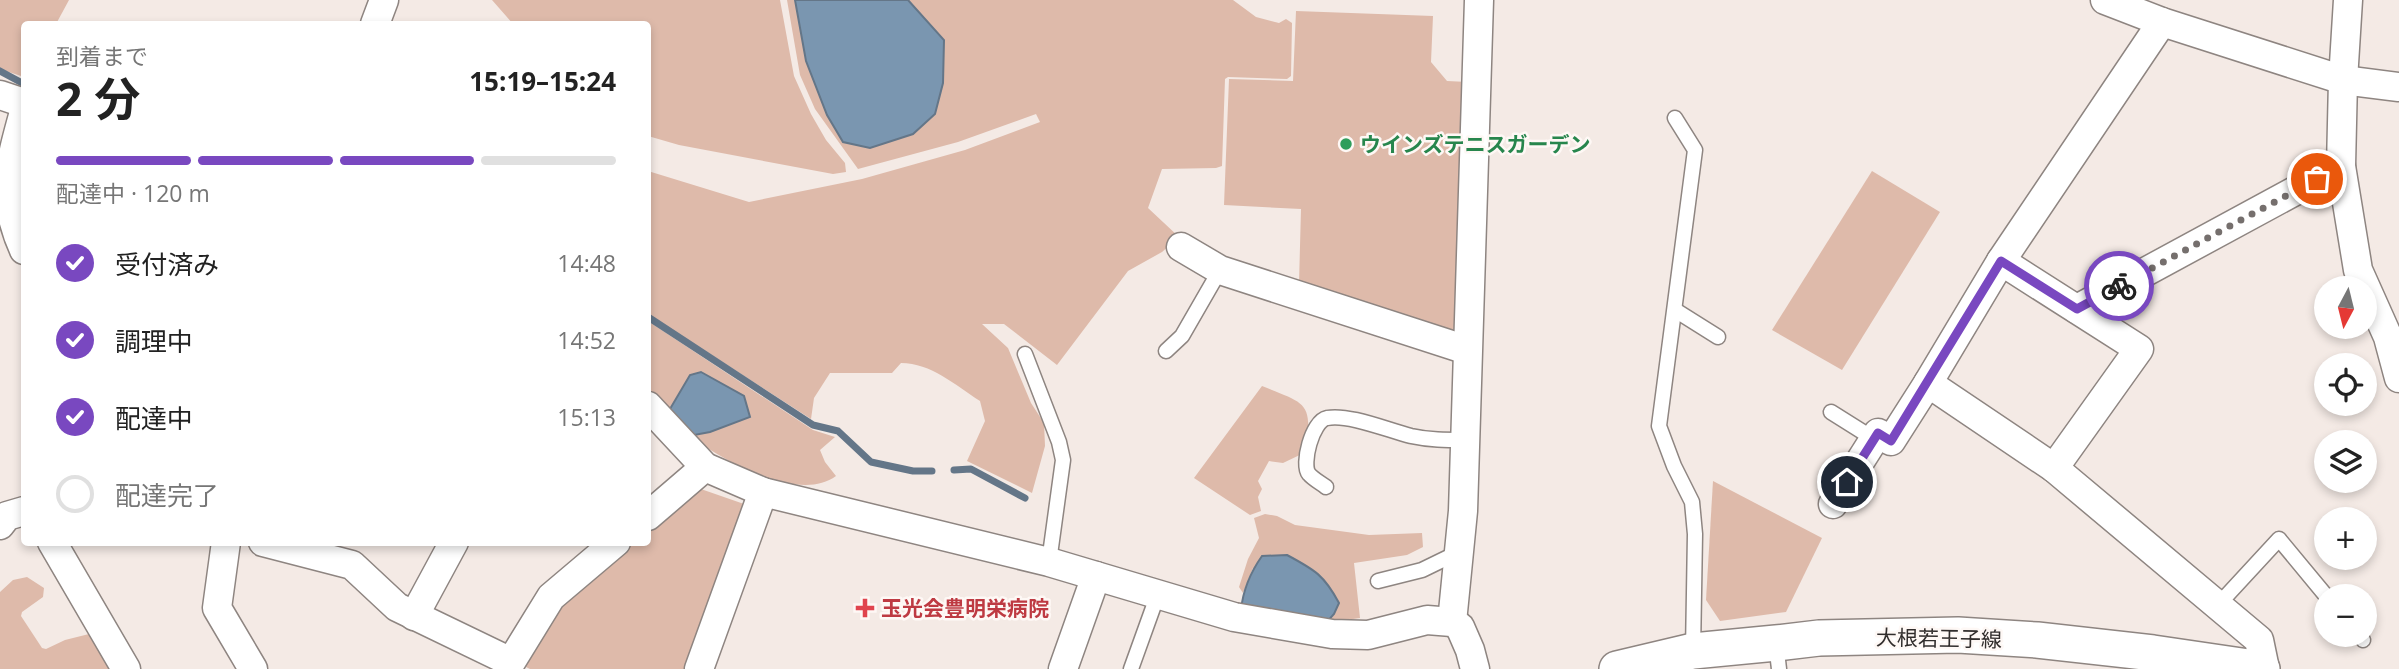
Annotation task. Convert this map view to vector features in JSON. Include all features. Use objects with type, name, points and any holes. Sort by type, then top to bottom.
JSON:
[{"type":"street","points":[[376,21],[384,0]]},
{"type":"street","points":[[1452,622],[1463,511],[1479,0]]},
{"type":"street","points":[[2105,0],[2162,22],[2343,80],[2399,87]]},
{"type":"street","points":[[2348,0],[2341,166],[2358,270],[2393,335],[2399,378]]},
{"type":"street","points":[[1833,504],[1878,433],[1891,441],[2001,261],[2162,22]]},
{"type":"street","points":[[0,95],[21,102]]},
{"type":"street","points":[[21,123],[7,172],[5,203],[21,245]]},
{"type":"street","points":[[2077,309],[2341,166]]},
{"type":"street","points":[[1181,247],[1220,270],[1467,350]]},
{"type":"street","points":[[2001,261],[2140,349],[2054,468]]},
{"type":"street","points":[[1928,383],[2054,468],[2259,640],[2263,669]]},
{"type":"street","points":[[651,409],[705,467],[763,492],[1049,562],[1234,617],[1332,634],[1368,635],[1427,620],[1452,622],[1460,627],[1475,669]]},
{"type":"street","points":[[651,513],[705,467]]},
{"type":"street","points":[[699,669],[763,492]]},
{"type":"street","points":[[0,525],[7,516],[21,512]]},
{"type":"street","points":[[54,546],[126,669]]},
{"type":"street","points":[[225,546],[217,608],[253,669]]},
{"type":"street","points":[[278,546],[352,565],[397,607],[508,666],[551,597],[611,546]]},
{"type":"street","points":[[414,616],[452,546]]},
{"type":"street","points":[[1063,669],[1096,576]]},
{"type":"street","name":"大根若王子線","points":[[1617,669],[1693,651],[1777,656],[1819,638],[1958,635],[2063,643],[2263,669]]},
{"type":"lane","points":[[1675,118],[1695,150],[1659,426],[1674,466],[1692,502],[1695,534],[1693,651]]},
{"type":"lane","points":[[1166,351],[1182,336],[1220,270]]},
{"type":"lane","points":[[1675,310],[1718,337]]},
{"type":"lane","points":[[1025,354],[1059,442],[1063,460],[1049,562]]},
{"type":"lane","points":[[1831,412],[1874,439]]},
{"type":"lane","points":[[1326,487],[1308,474],[1306,464],[1315,426],[1320,420],[1329,417],[1354,421],[1434,440],[1465,440]]},
{"type":"lane","points":[[2218,605],[2279,539],[2316,584]]},
{"type":"lane","points":[[1377,581],[1422,570],[1459,552]]},
{"type":"lane","points":[[1131,669],[1158,594]]},
{"type":"shaded area","points":[[0,0],[69,0],[58,21],[21,21],[21,76],[0,69]]},
{"type":"shaded area","points":[[492,0],[780,0],[794,76],[826,140],[845,163],[846,172],[833,174],[679,145],[651,137],[651,21],[510,21]]},
{"type":"shaded area","points":[[787,0],[795,0],[806,61],[827,115],[843,142],[944,40],[908,0],[1233,0],[1256,17],[1279,23],[1286,19],[1292,23],[1291,76],[1287,79],[1225,79],[1222,166],[1162,169],[1148,208],[1179,237],[1162,252],[1128,271],[1057,365],[1004,324],[982,324],[1008,348],[1031,403],[1044,423],[1045,446],[1032,493],[967,461],[985,421],[980,401],[933,371],[901,363],[892,373],[830,373],[814,398],[811,419],[651,316],[651,172],[749,202],[862,179],[965,150],[1040,122],[1036,114],[958,142],[858,169],[815,109],[800,75]]},
{"type":"shaded area","name":"ウインズテニスガーデン","points":[[1296,11],[1433,16],[1431,62],[1447,81],[1468,82],[1458,329],[1451,333],[1299,284],[1301,209],[1224,205],[1229,79],[1293,81]]},
{"type":"shaded area","points":[[1872,171],[1940,212],[1842,370],[1772,330]]},
{"type":"shaded area","points":[[651,323],[813,430],[835,437],[820,450],[836,476],[820,483],[802,485],[781,482],[740,466],[689,436],[710,432],[750,417],[690,376],[667,414],[651,396]]},
{"type":"shaded area","points":[[1262,386],[1297,401],[1303,407],[1307,413],[1308,435],[1306,452],[1283,463],[1269,461],[1258,481],[1262,489],[1258,497],[1261,511],[1250,515],[1194,478]]},
{"type":"shaded area","points":[[1713,481],[1822,538],[1786,612],[1720,621],[1706,600]]},
{"type":"shaded area","points":[[698,488],[744,504],[691,669],[530,669],[522,665],[562,604],[628,546],[651,546],[651,526]]},
{"type":"shaded area","points":[[1265,514],[1277,516],[1295,525],[1369,535],[1422,533],[1423,547],[1407,555],[1354,563],[1360,618],[1326,623],[1253,568],[1243,593],[1239,587],[1248,559],[1259,538],[1254,518]]},
{"type":"shaded area","points":[[27,577],[44,588],[43,597],[22,612],[21,616],[42,648],[93,633],[115,669],[0,669],[0,592],[13,580]]},
{"type":"water","points":[[795,0],[908,0],[944,40],[943,83],[935,114],[913,134],[870,148],[843,142],[827,115],[806,61]]},
{"type":"water","points":[[701,372],[744,396],[750,417],[710,432],[689,436],[667,414],[690,375]]},
{"type":"water","points":[[1287,555],[1318,574],[1334,594],[1339,603],[1326,623],[1241,610],[1248,582],[1262,556]]},
{"type":"waterway","points":[[0,71],[21,82]]},
{"type":"waterway","points":[[651,319],[813,425],[838,431],[871,462],[913,471],[932,471]]},
{"type":"waterway","points":[[954,470],[971,469],[1025,498]]},
{"type":"way so far","points":[[2119,286],[2317,179]]},
{"type":"place","name":"ウインズテニスガーデン","points":[[1346,144]]},
{"type":"place","name":"玉光会豊明栄病院","points":[[865,608]]},
{"type":"route","points":[[1847,482],[1878,433],[1891,441],[2001,261],[2077,309],[2119,286]]}]
